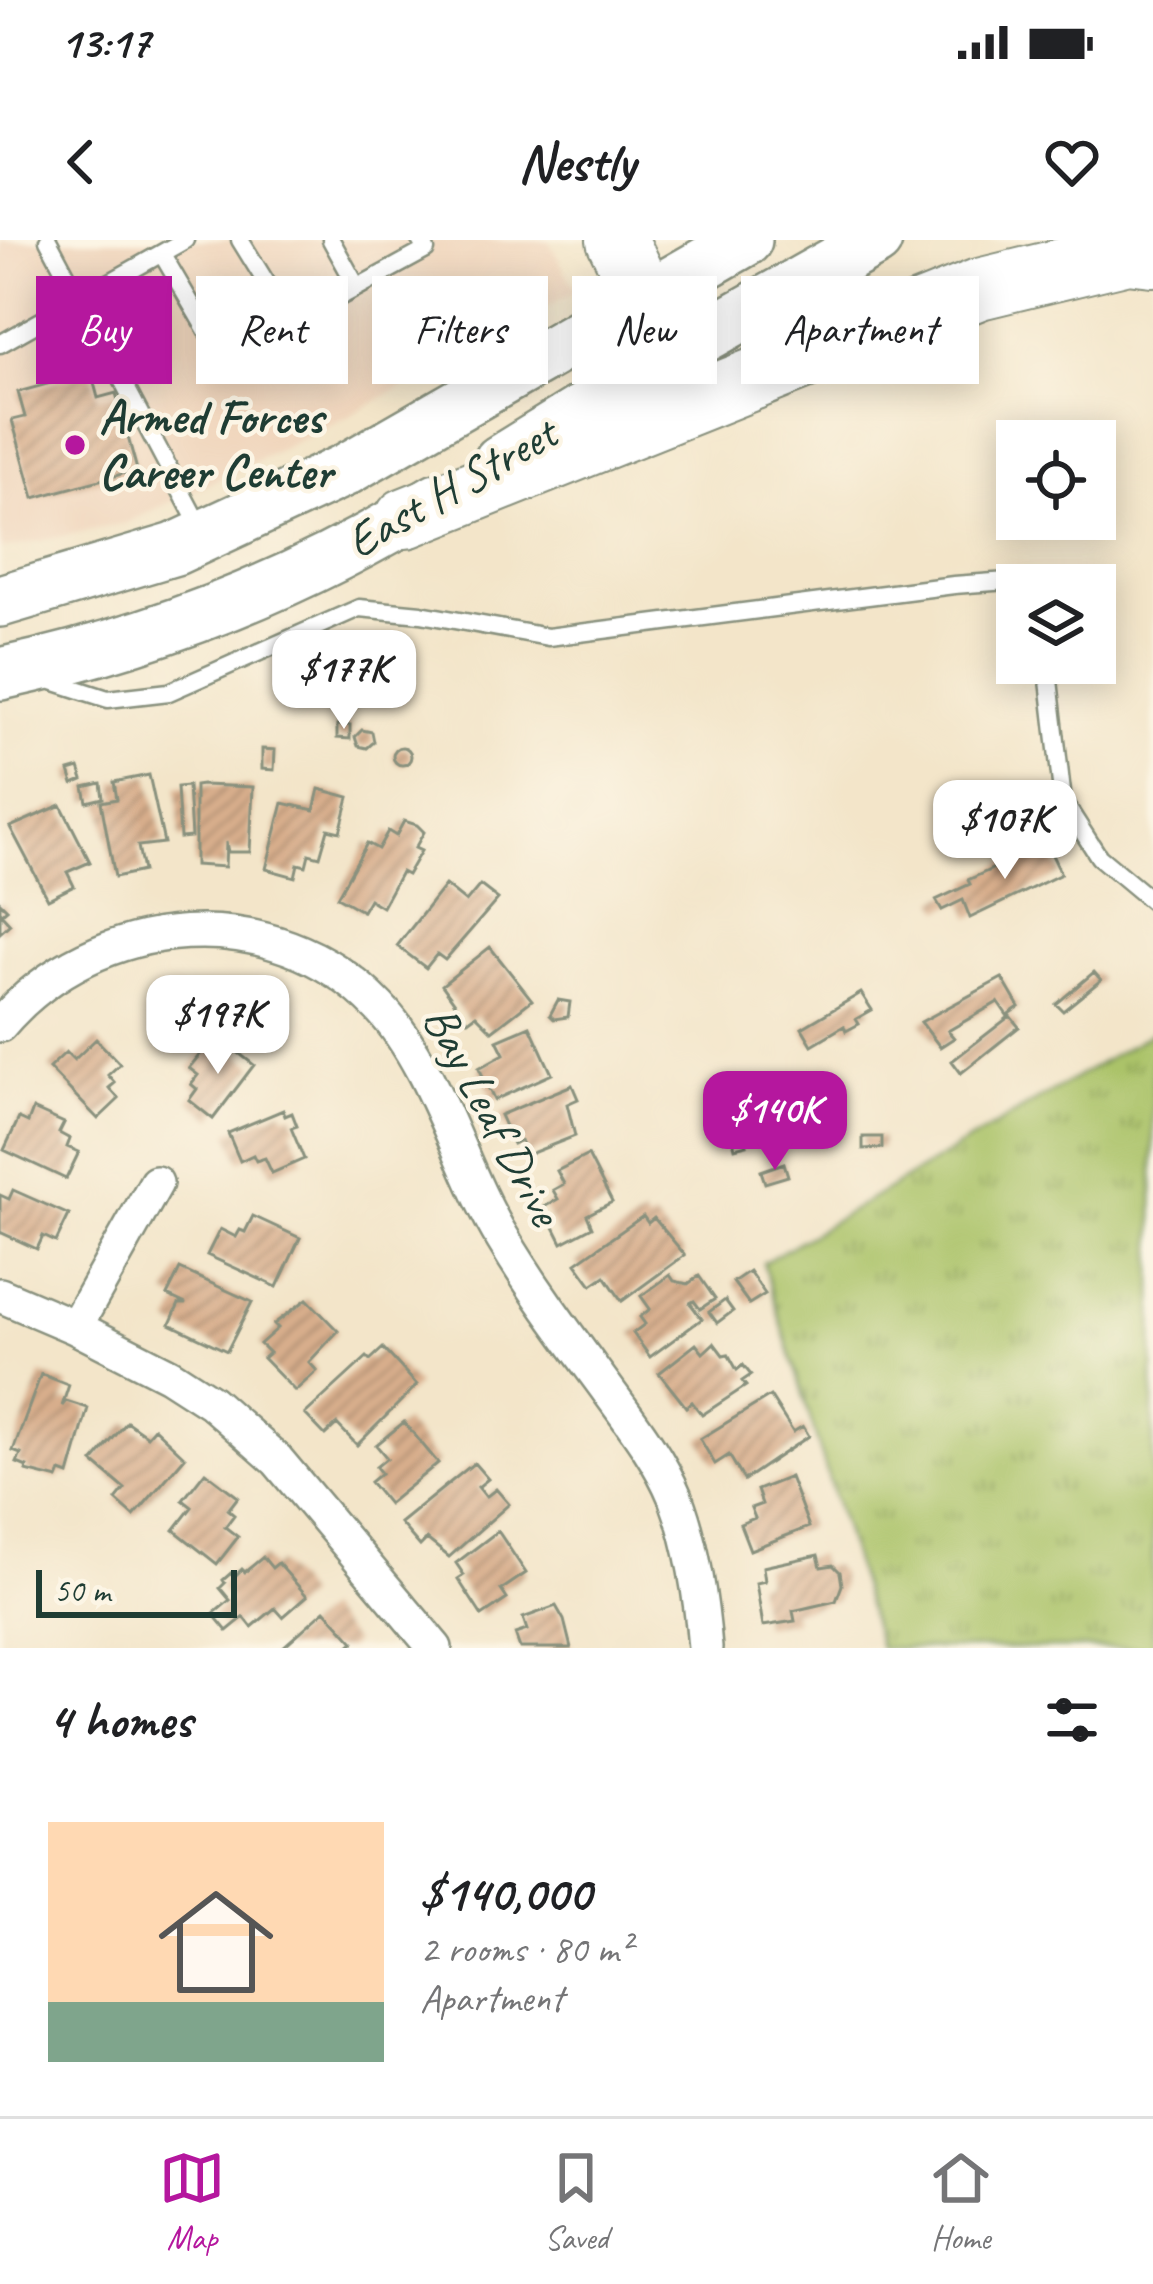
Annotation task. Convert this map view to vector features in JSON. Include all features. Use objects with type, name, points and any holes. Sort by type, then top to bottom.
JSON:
[{"type":"highway","points":[[616,240],[634,276]]},
{"type":"highway","points":[[406,518],[980,289],[1128,253],[1153,256]]},
{"type":"main road","name":"East H Street","points":[[686,276],[746,240]]},
{"type":"main road","name":"East H Street","points":[[717,329],[876,240]]},
{"type":"main road","name":"East H Street","points":[[0,601],[175,549],[345,470],[572,342]]},
{"type":"main road","name":"East H Street","points":[[8,672],[211,613],[320,564],[406,518],[625,384]]},
{"type":"street","name":"Bay Leaf Drive","points":[[0,1024],[44,982],[82,959],[123,941],[182,931],[214,931],[275,942],[332,969],[357,987],[406,1043],[500,1236],[638,1432],[665,1478],[692,1555],[705,1648]]},
{"type":"street","points":[[75,1327],[156,1184]]},
{"type":"street","points":[[0,1295],[170,1375],[211,1402],[260,1444],[435,1648]]},
{"type":"lane","points":[[48,240],[68,276]]},
{"type":"lane","points":[[124,276],[185,240]]},
{"type":"lane","points":[[240,240],[262,276]]},
{"type":"lane","points":[[331,240],[357,287]]},
{"type":"lane","points":[[348,292],[426,250],[420,240]]},
{"type":"lane","points":[[162,254],[196,312]]},
{"type":"lane","points":[[0,344],[36,325]]},
{"type":"lane","points":[[126,384],[205,535]]},
{"type":"lane","points":[[8,672],[108,699],[170,692],[359,608],[548,637],[996,582]]},
{"type":"lane","points":[[1049,684],[1063,801],[1099,857],[1153,902]]},
{"type":"shaded area","points":[[0,240],[548,240],[572,284],[572,293],[548,306],[548,276],[372,276],[372,384],[407,384],[126,523],[0,549]]},
{"type":"green space","points":[[1153,1032],[1153,1648],[880,1648],[763,1263]]},
{"type":"building","name":"Armed Forces Career Center","points":[[47,384],[94,384],[98,398],[116,393],[137,470],[34,498],[12,420],[25,417],[18,392]]},
{"type":"building","points":[[337,725],[350,725],[350,739],[337,738]]},
{"type":"building","points":[[362,730],[372,732],[374,742],[367,748],[358,746],[355,737]]},
{"type":"building","points":[[402,747],[411,756],[402,765],[393,756]]},
{"type":"building","points":[[262,749],[275,750],[274,770],[262,769]]},
{"type":"building","points":[[79,768],[83,780],[73,784],[69,771]]},
{"type":"building","points":[[149,775],[164,843],[138,846],[143,871],[115,877],[101,802],[117,799],[114,782]]},
{"type":"building","points":[[101,783],[103,798],[87,802],[84,787]]},
{"type":"building","points":[[188,786],[191,837],[180,838],[177,787]]},
{"type":"building","points":[[195,786],[253,787],[250,852],[228,852],[226,842],[225,867],[195,865]]},
{"type":"building","points":[[319,789],[349,797],[340,832],[328,829],[320,857],[309,854],[306,866],[298,864],[295,877],[266,869],[283,803],[314,810]]},
{"type":"building","points":[[61,805],[90,862],[67,872],[74,886],[48,899],[10,827]]},
{"type":"building","points":[[404,821],[424,832],[415,848],[421,851],[407,875],[401,872],[382,907],[369,899],[362,911],[337,897],[367,843],[378,849],[388,831],[396,836]]},
{"type":"building","points":[[1047,844],[1061,874],[970,918],[963,900],[942,910],[936,900],[970,884],[968,880]]},
{"type":"building","points":[[445,885],[466,902],[480,885],[498,899],[445,960],[437,954],[426,968],[397,946]]},
{"type":"building","points":[[0,902],[7,909],[1,914],[10,924],[0,933]]},
{"type":"building","points":[[490,947],[532,1000],[492,1031],[476,1015],[468,1021],[442,985]]},
{"type":"building","points":[[1094,972],[1101,980],[1063,1011],[1056,1004]]},
{"type":"building","points":[[1002,978],[1019,1007],[1007,1015],[998,1002],[948,1031],[954,1038],[940,1047],[921,1022]]},
{"type":"building","points":[[861,993],[872,1010],[856,1019],[859,1024],[846,1031],[844,1026],[812,1045],[802,1028]]},
{"type":"building","points":[[558,1000],[570,1002],[568,1017],[550,1015]]},
{"type":"building","points":[[1010,1016],[1019,1027],[961,1073],[952,1061]]},
{"type":"building","points":[[530,1026],[552,1074],[494,1100],[479,1068],[504,1054],[497,1040]]},
{"type":"building","points":[[96,1039],[120,1064],[108,1075],[115,1083],[109,1088],[119,1099],[98,1119],[49,1068],[66,1052],[74,1060]]},
{"type":"building","points":[[210,1042],[220,1050],[226,1043],[254,1065],[213,1119],[189,1100],[197,1089],[191,1084],[198,1075],[189,1068]]},
{"type":"building","points":[[741,1083],[752,1131],[744,1133],[747,1145],[735,1148],[732,1136],[726,1137],[714,1089]]},
{"type":"building","points":[[572,1085],[578,1099],[567,1104],[575,1136],[527,1155],[521,1140],[513,1144],[500,1115]]},
{"type":"building","points":[[33,1109],[64,1123],[59,1133],[70,1139],[67,1147],[79,1152],[66,1179],[4,1150],[19,1118],[28,1122]]},
{"type":"building","points":[[283,1110],[285,1116],[292,1113],[297,1126],[291,1128],[304,1159],[272,1173],[265,1158],[256,1161],[253,1155],[240,1161],[228,1133]]},
{"type":"building","points":[[863,1137],[882,1137],[882,1148],[863,1149]]},
{"type":"building","points":[[588,1155],[612,1202],[587,1215],[592,1227],[562,1243],[544,1207],[558,1199],[553,1190],[564,1184],[557,1171]]},
{"type":"building","points":[[784,1163],[788,1176],[765,1183],[761,1171]]},
{"type":"building","points":[[13,1190],[69,1215],[56,1242],[43,1236],[37,1249],[0,1232],[0,1195],[9,1199]]},
{"type":"building","points":[[253,1216],[300,1238],[277,1287],[207,1255],[220,1229],[236,1237],[240,1230],[245,1232]]},
{"type":"building","points":[[643,1216],[648,1223],[654,1218],[685,1255],[622,1301],[605,1276],[592,1285],[576,1263]]},
{"type":"building","points":[[180,1269],[252,1302],[227,1351],[170,1324],[179,1304],[186,1304],[167,1295]]},
{"type":"building","points":[[749,1271],[765,1294],[749,1304],[733,1282]]},
{"type":"building","points":[[670,1275],[688,1284],[699,1276],[715,1299],[700,1309],[694,1301],[690,1303],[702,1319],[650,1357],[633,1333],[645,1324],[640,1317],[650,1309],[641,1296]]},
{"type":"building","points":[[307,1299],[338,1331],[309,1362],[317,1371],[295,1391],[263,1358],[269,1353],[260,1344],[278,1328],[274,1324]]},
{"type":"building","points":[[725,1300],[733,1311],[717,1323],[709,1312]]},
{"type":"building","points":[[714,1343],[737,1370],[743,1365],[751,1375],[742,1381],[746,1386],[702,1415],[692,1402],[686,1407],[659,1373],[696,1344],[703,1353]]},
{"type":"building","points":[[383,1348],[417,1385],[357,1445],[337,1424],[325,1435],[305,1414]]},
{"type":"building","points":[[41,1374],[69,1385],[62,1406],[66,1401],[88,1408],[69,1475],[61,1472],[58,1479],[26,1471],[27,1467],[17,1463],[21,1454],[13,1451]]},
{"type":"building","points":[[770,1396],[793,1432],[803,1426],[809,1436],[744,1480],[729,1455],[715,1464],[700,1439]]},
{"type":"building","points":[[127,1422],[147,1436],[154,1428],[185,1457],[134,1516],[116,1500],[125,1489],[93,1462]]},
{"type":"building","points":[[404,1422],[438,1463],[388,1504],[370,1482],[381,1473],[376,1467],[387,1458],[376,1445]]},
{"type":"building","points":[[474,1463],[488,1479],[478,1487],[486,1497],[496,1489],[509,1504],[449,1557],[427,1539],[420,1546],[400,1523]]},
{"type":"building","points":[[205,1472],[238,1497],[228,1510],[234,1515],[225,1527],[238,1537],[217,1564],[174,1530],[192,1507],[183,1500]]},
{"type":"building","points":[[790,1477],[809,1527],[750,1550],[740,1524],[755,1518],[751,1508],[762,1504],[757,1490]]},
{"type":"building","points":[[498,1531],[526,1573],[501,1590],[507,1599],[482,1616],[458,1579],[464,1575],[456,1563]]},
{"type":"building","points":[[818,1555],[821,1567],[833,1565],[840,1572],[842,1585],[836,1601],[793,1611],[795,1621],[763,1626],[756,1583],[765,1581],[763,1567]]},
{"type":"building","points":[[263,1557],[272,1568],[278,1563],[307,1596],[283,1617],[275,1608],[252,1627],[244,1617],[227,1631],[213,1614],[230,1600],[220,1588],[223,1580],[242,1569],[245,1572]]},
{"type":"building","points":[[556,1606],[571,1648],[520,1648],[515,1634],[527,1630],[523,1618]]},
{"type":"building","points":[[325,1610],[354,1642],[347,1648],[282,1648]]},
{"type":"place","name":"Armed Forces Career Center","points":[[75,445]]}]
